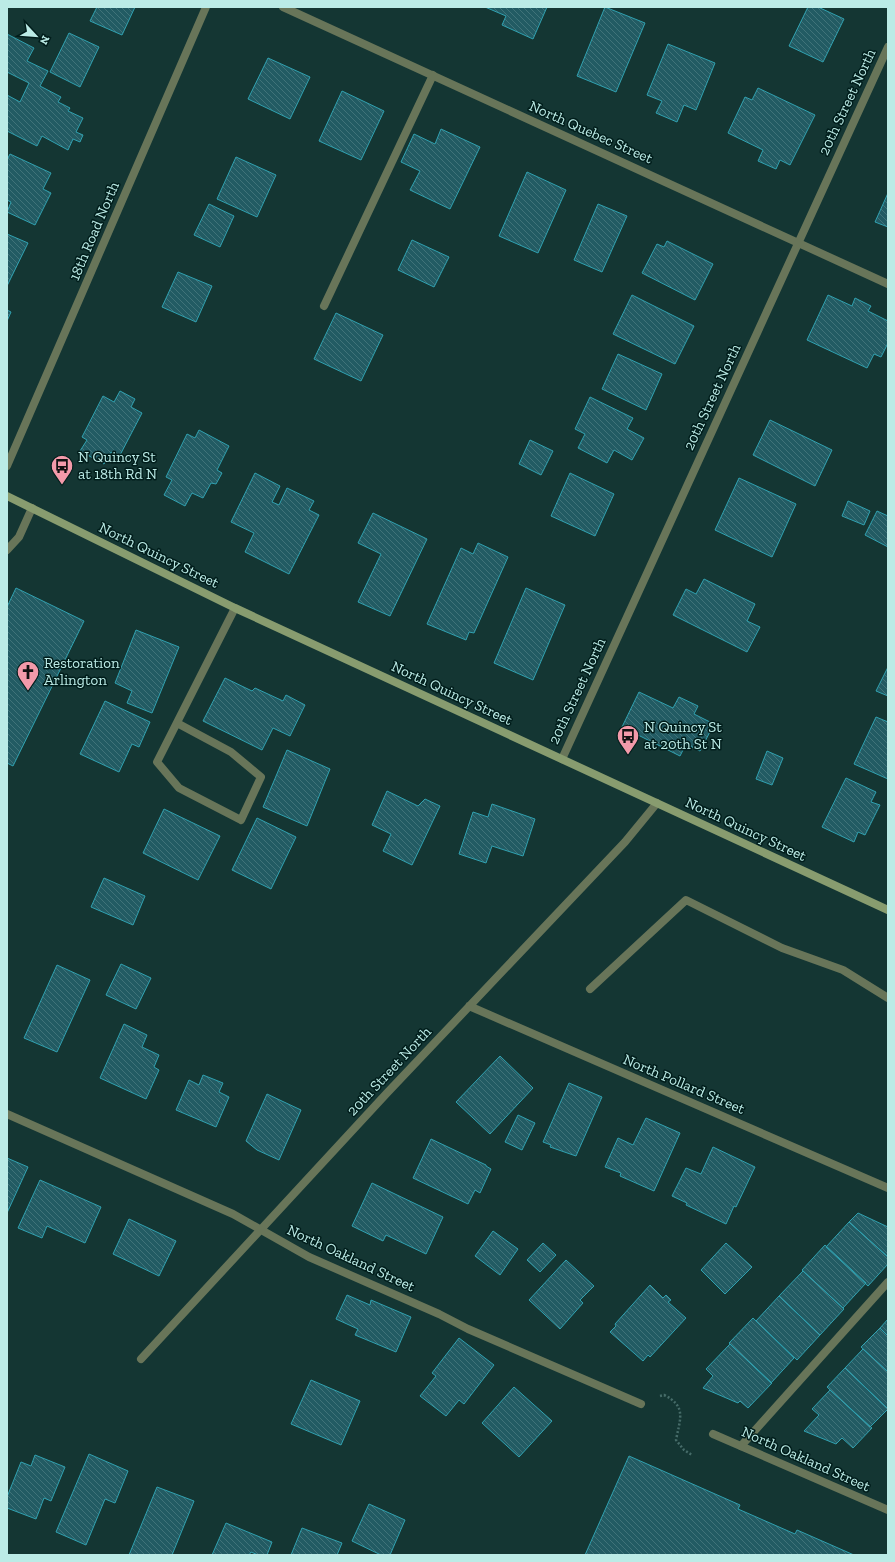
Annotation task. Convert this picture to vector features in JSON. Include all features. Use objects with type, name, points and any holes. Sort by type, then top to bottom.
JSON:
[{"type":"main road","name":"North Quincy Street","points":[[7,496],[235,608],[888,910]]},
{"type":"street","name":"18th Road North","points":[[7,466],[206,7]]},
{"type":"street","name":"North Quebec Street","points":[[283,7],[888,284]]},
{"type":"street","name":"20th Street North","points":[[562,759],[888,47]]},
{"type":"street","points":[[324,306],[433,75]]},
{"type":"street","points":[[7,550],[19,537],[32,508]]},
{"type":"street","points":[[177,723],[231,752],[261,777],[241,820],[180,788],[157,762],[235,608]]},
{"type":"street","name":"20th Street North","points":[[141,1359],[262,1230],[387,1093],[625,842],[657,803]]},
{"type":"street","points":[[590,989],[686,900],[782,948],[843,970],[888,998]]},
{"type":"street","name":"North Pollard Street","points":[[469,1006],[888,1188]]},
{"type":"street","name":"North Oakland Street","points":[[7,1114],[233,1214],[309,1257],[439,1314],[468,1329],[642,1404]]},
{"type":"street","points":[[741,1446],[888,1282]]},
{"type":"street","name":"North Oakland Street","points":[[713,1434],[888,1510]]},
{"type":"path","points":[[654,1398],[664,1394],[675,1400],[682,1414],[676,1440],[684,1450],[692,1455]]},
{"type":"building","points":[[97,7],[135,7],[122,35],[90,21]]},
{"type":"building","points":[[485,7],[547,7],[533,39],[502,25],[506,16]]},
{"type":"building","points":[[605,7],[645,23],[616,92],[577,76]]},
{"type":"building","points":[[808,7],[818,7],[844,19],[823,62],[789,46]]},
{"type":"building","points":[[69,33],[99,47],[80,87],[50,72]]},
{"type":"building","points":[[7,34],[34,48],[27,61],[48,71],[40,86],[61,97],[58,102],[70,108],[68,111],[83,118],[76,132],[83,135],[80,142],[73,139],[68,150],[42,136],[37,146],[7,131],[7,95],[20,102],[29,83],[7,72]]},
{"type":"building","points":[[668,44],[715,63],[696,110],[684,105],[677,122],[656,113],[662,101],[647,95]]},
{"type":"building","points":[[268,58],[310,77],[290,119],[248,99]]},
{"type":"building","points":[[758,88],[815,115],[790,165],[780,160],[776,169],[758,161],[763,150],[728,133],[745,97],[752,100]]},
{"type":"building","points":[[342,91],[384,111],[361,160],[319,141]]},
{"type":"building","points":[[441,129],[480,147],[450,209],[410,190],[420,171],[401,162],[414,134],[435,144]]},
{"type":"building","points":[[10,154],[51,173],[43,189],[51,193],[35,225],[7,212],[11,202],[7,200],[7,160]]},
{"type":"building","points":[[236,157],[276,175],[257,217],[217,199]]},
{"type":"building","points":[[527,172],[566,190],[538,253],[499,236]]},
{"type":"building","points":[[888,193],[888,227],[875,222]]},
{"type":"building","points":[[209,204],[234,216],[220,247],[194,235]]},
{"type":"building","points":[[598,204],[627,216],[602,272],[574,260]]},
{"type":"building","points":[[7,234],[28,243],[7,286]]},
{"type":"building","points":[[412,240],[449,257],[434,287],[398,270]]},
{"type":"building","points":[[667,241],[713,264],[695,300],[642,273],[657,244],[664,247]]},
{"type":"building","points":[[178,272],[212,286],[196,322],[162,307]]},
{"type":"building","points":[[632,295],[694,326],[675,364],[613,334]]},
{"type":"building","points":[[828,295],[852,306],[855,298],[871,306],[868,311],[888,321],[888,343],[881,357],[874,354],[867,368],[807,340]]},
{"type":"building","points":[[7,310],[11,312],[7,321]]},
{"type":"building","points":[[336,313],[383,335],[361,381],[314,359]]},
{"type":"building","points":[[618,354],[662,374],[646,410],[602,389]]},
{"type":"building","points":[[120,391],[135,399],[131,407],[142,413],[119,457],[111,452],[104,464],[80,451],[87,440],[82,437],[103,396],[114,402]]},
{"type":"building","points":[[590,397],[633,418],[627,429],[644,438],[632,460],[614,450],[607,463],[578,448],[585,434],[575,429]]},
{"type":"building","points":[[770,420],[832,450],[815,486],[753,455]]},
{"type":"building","points":[[199,430],[229,446],[217,470],[222,473],[216,484],[211,483],[203,498],[192,493],[185,506],[164,495],[172,480],[166,477],[187,434],[195,438]]},
{"type":"building","points":[[530,440],[553,451],[541,475],[519,464]]},
{"type":"building","points":[[255,473],[280,486],[272,502],[279,505],[287,488],[314,501],[309,510],[319,515],[289,574],[245,552],[254,533],[231,522]]},
{"type":"building","points":[[570,473],[614,494],[595,536],[551,516]]},
{"type":"building","points":[[739,478],[796,504],[772,557],[715,530]]},
{"type":"building","points":[[848,501],[870,511],[864,525],[842,516]]},
{"type":"building","points":[[877,511],[888,516],[888,547],[865,535]]},
{"type":"building","points":[[373,513],[427,539],[390,616],[358,602],[381,554],[358,543]]},
{"type":"building","points":[[478,543],[508,557],[474,633],[469,632],[466,640],[427,624],[461,548],[473,554]]},
{"type":"building","points":[[704,579],[755,604],[747,621],[760,627],[747,652],[673,615],[686,589],[696,594]]},
{"type":"building","name":"Restoration Arlington","points":[[16,588],[84,621],[13,766],[7,763],[7,607]]},
{"type":"building","points":[[526,588],[565,605],[533,680],[494,663]]},
{"type":"building","points":[[136,630],[179,647],[152,713],[127,703],[132,691],[115,683]]},
{"type":"building","points":[[888,667],[888,696],[876,691]]},
{"type":"building","points":[[225,678],[252,691],[255,688],[283,701],[286,695],[305,705],[290,736],[273,728],[262,750],[203,721]]},
{"type":"building","points":[[639,692],[673,708],[679,697],[698,706],[694,714],[714,724],[700,751],[686,744],[680,756],[622,727]]},
{"type":"building","points":[[105,701],[150,722],[139,747],[132,744],[119,772],[80,754]]},
{"type":"building","points":[[876,717],[888,722],[888,779],[854,764]]},
{"type":"building","points":[[287,750],[330,769],[307,826],[263,807]]},
{"type":"building","points":[[767,751],[783,758],[772,785],[756,779]]},
{"type":"building","points":[[846,778],[876,792],[871,802],[880,805],[865,835],[858,832],[854,842],[822,827]]},
{"type":"building","points":[[387,791],[418,806],[425,799],[440,806],[412,865],[383,851],[391,834],[372,825]]},
{"type":"building","points":[[492,804],[535,819],[523,856],[492,846],[486,863],[459,854],[473,812],[488,817]]},
{"type":"building","points":[[164,809],[220,836],[198,880],[143,853]]},
{"type":"building","points":[[257,818],[296,837],[271,889],[232,870]]},
{"type":"building","points":[[104,878],[145,896],[133,925],[91,907]]},
{"type":"building","points":[[121,964],[151,978],[136,1009],[106,995]]},
{"type":"building","points":[[57,965],[90,980],[57,1052],[24,1038]]},
{"type":"building","points":[[124,1024],[147,1035],[142,1047],[159,1055],[154,1067],[159,1070],[146,1099],[100,1078]]},
{"type":"building","points":[[500,1056],[533,1088],[490,1134],[456,1102]]},
{"type":"building","points":[[203,1075],[223,1083],[219,1092],[229,1097],[216,1127],[176,1110],[189,1080],[199,1085]]},
{"type":"building","points":[[569,1083],[602,1097],[576,1156],[550,1147],[551,1145],[543,1142]]},
{"type":"building","points":[[267,1094],[301,1110],[279,1160],[257,1150],[246,1141]]},
{"type":"building","points":[[518,1115],[535,1123],[522,1150],[505,1142]]},
{"type":"building","points":[[646,1118],[680,1133],[654,1191],[620,1176],[621,1173],[605,1167],[618,1138],[633,1145]]},
{"type":"building","points":[[431,1139],[486,1165],[491,1169],[480,1193],[475,1190],[468,1204],[413,1178]]},
{"type":"building","points":[[713,1147],[755,1167],[736,1207],[734,1206],[726,1224],[686,1205],[687,1203],[672,1196],[686,1168],[701,1174]]},
{"type":"building","points":[[7,1158],[28,1167],[7,1213]]},
{"type":"building","points":[[40,1180],[101,1207],[85,1243],[47,1226],[42,1238],[18,1228]]},
{"type":"building","points":[[372,1183],[443,1217],[426,1254],[386,1235],[383,1241],[352,1226]]},
{"type":"building","points":[[858,1213],[888,1227],[888,1257],[849,1222]]},
{"type":"building","points":[[129,1219],[176,1241],[159,1276],[113,1254]]},
{"type":"building","points":[[849,1222],[888,1257],[888,1264],[868,1286],[826,1247]]},
{"type":"building","points":[[493,1231],[518,1249],[500,1275],[475,1256]]},
{"type":"building","points":[[543,1243],[556,1255],[540,1272],[527,1260]]},
{"type":"building","points":[[726,1243],[752,1267],[725,1294],[701,1270]]},
{"type":"building","points":[[825,1245],[866,1283],[843,1308],[802,1270]]},
{"type":"building","points":[[566,1260],[594,1286],[580,1300],[583,1303],[560,1329],[529,1300]]},
{"type":"building","points":[[803,1271],[844,1309],[820,1335],[779,1296]]},
{"type":"building","points":[[650,1285],[663,1298],[666,1295],[671,1300],[668,1302],[686,1318],[650,1357],[648,1355],[643,1361],[610,1332],[616,1326],[615,1324]]},
{"type":"building","points":[[347,1295],[370,1305],[371,1300],[411,1317],[396,1352],[355,1335],[358,1329],[336,1319]]},
{"type":"building","points":[[779,1296],[820,1335],[797,1360],[756,1321]]},
{"type":"building","points":[[753,1318],[794,1358],[771,1383],[729,1343]]},
{"type":"building","points":[[888,1319],[888,1336],[880,1328]]},
{"type":"building","points":[[880,1328],[888,1336],[888,1372],[861,1347]]},
{"type":"building","points":[[459,1338],[494,1365],[464,1404],[459,1400],[446,1416],[420,1396],[436,1376],[432,1373]]},
{"type":"building","points":[[730,1344],[772,1383],[748,1408],[740,1401],[738,1403],[703,1388],[713,1376],[706,1369]]},
{"type":"building","points":[[863,1349],[888,1372],[888,1409],[845,1368]]},
{"type":"building","points":[[845,1368],[888,1409],[870,1427],[827,1387]]},
{"type":"building","points":[[311,1380],[360,1401],[341,1445],[291,1424]]},
{"type":"building","points":[[514,1387],[552,1421],[519,1457],[482,1423]]},
{"type":"building","points":[[830,1390],[872,1428],[853,1448],[842,1438],[836,1444],[804,1431],[819,1415],[812,1409]]},
{"type":"building","points":[[89,1454],[128,1471],[115,1503],[105,1499],[86,1545],[56,1532]]},
{"type":"building","points":[[35,1455],[65,1467],[51,1501],[44,1498],[36,1519],[7,1508],[7,1497],[21,1462],[31,1466]]},
{"type":"building","points":[[629,1456],[740,1505],[738,1509],[795,1534],[797,1530],[854,1555],[585,1555]]},
{"type":"building","points":[[157,1487],[194,1501],[172,1555],[129,1555]]},
{"type":"building","points":[[369,1504],[405,1520],[390,1555],[381,1555],[352,1541]]},
{"type":"building","points":[[226,1523],[272,1542],[267,1555],[258,1555],[251,1552],[249,1555],[212,1555]]},
{"type":"building","points":[[302,1528],[342,1543],[337,1555],[291,1555]]},
{"type":"place","name":"N Quincy St at 18th Rd N","points":[[62,486]]},
{"type":"place","name":"Restoration Arlington","points":[[28,692]]},
{"type":"place","name":"N Quincy St at 20th St N","points":[[628,756]]}]
